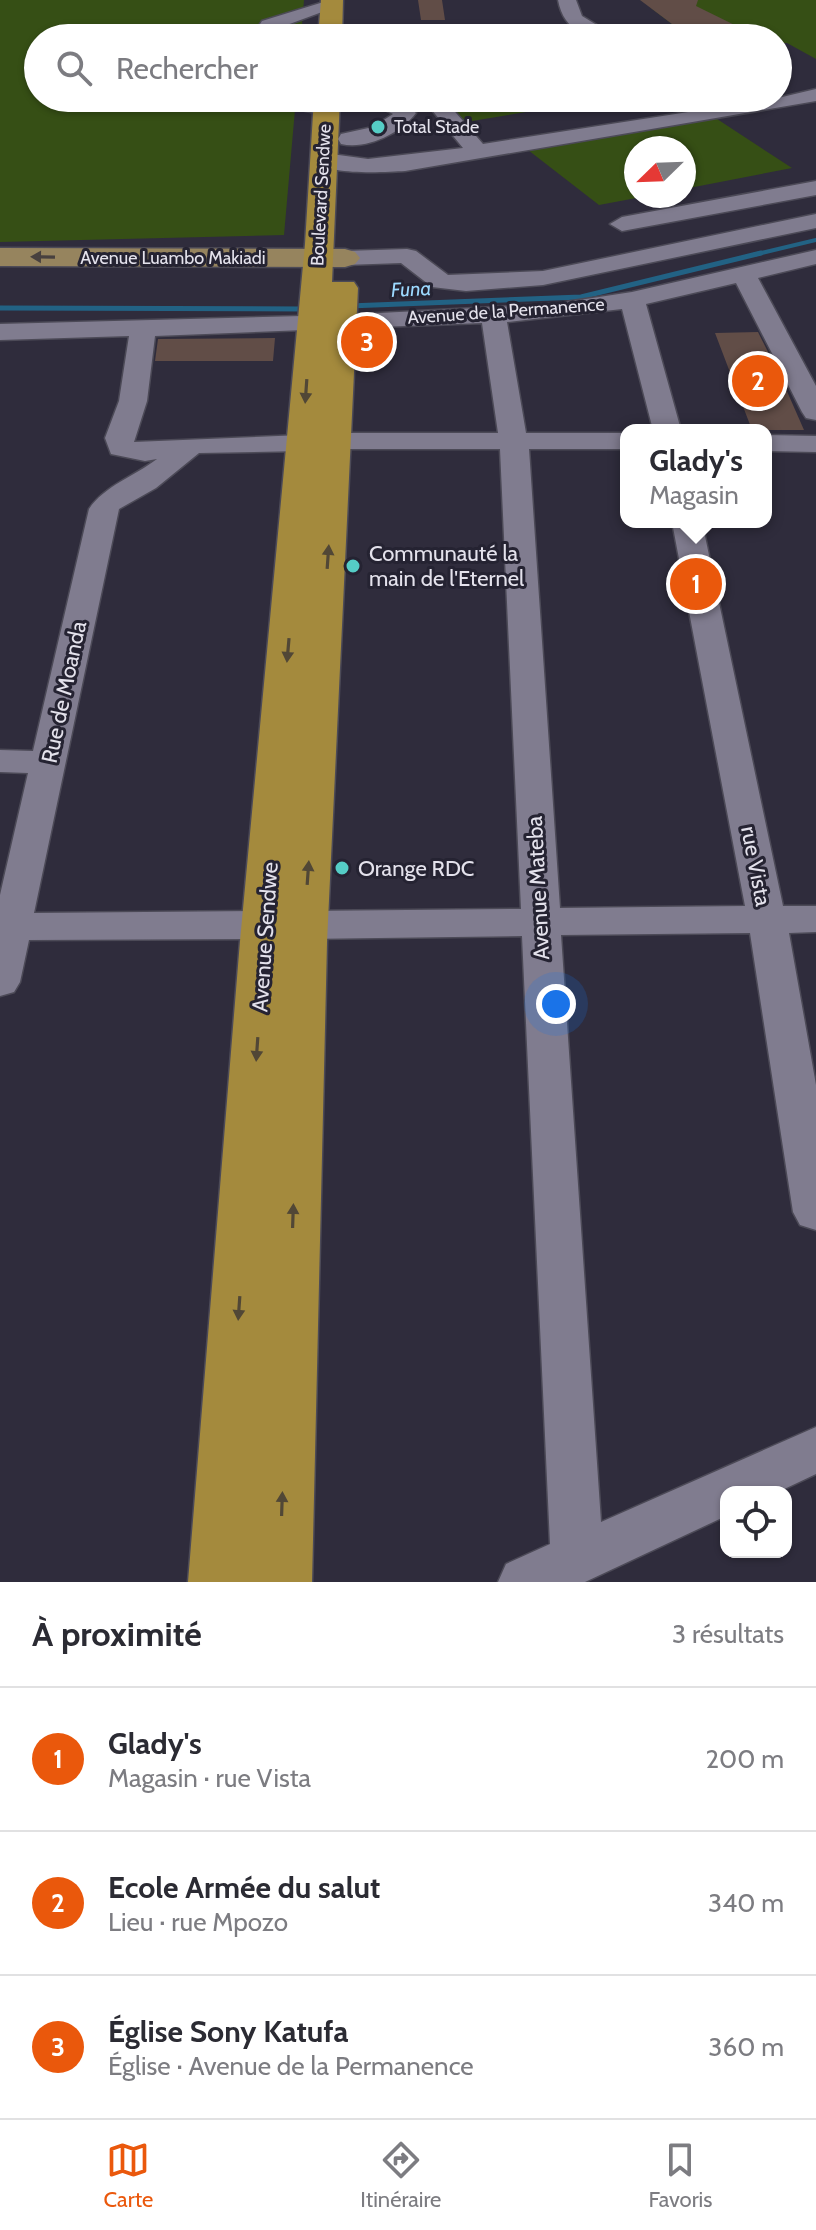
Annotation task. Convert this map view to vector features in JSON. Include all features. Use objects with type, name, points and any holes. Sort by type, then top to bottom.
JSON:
[{"type":"highway","points":[[336,24],[344,5]]},
{"type":"highway","name":"Boulevard Sendwe","points":[[328,310],[340,153],[336,112]]},
{"type":"highway","name":"Avenue Sendwe","points":[[221,1582],[284,933],[328,310]]},
{"type":"highway","name":"Avenue Sendwe","points":[[279,1582],[284,933]]},
{"type":"main road","name":"Avenue Luambo Makiadi","points":[[0,257],[332,258]]},
{"type":"street","points":[[567,0],[569,12],[578,24]]},
{"type":"street","points":[[273,24],[344,5]]},
{"type":"street","points":[[792,97],[816,95]]},
{"type":"street","points":[[340,153],[399,122],[404,112]]},
{"type":"street","points":[[444,112],[477,151]]},
{"type":"street","points":[[340,153],[388,166],[691,112]]},
{"type":"street","points":[[622,224],[816,188]]},
{"type":"street","points":[[332,258],[407,256],[441,282],[466,284],[573,272],[816,221]]},
{"type":"street","name":"Avenue de la Permanence","points":[[0,332],[143,327],[328,310],[493,314],[553,312],[632,300],[816,257]]},
{"type":"street","points":[[744,274],[816,412]]},
{"type":"street","points":[[632,300],[665,424]]},
{"type":"street","name":"Avenue Mateba","points":[[493,314],[514,442],[577,1560]]},
{"type":"street","points":[[143,327],[133,401],[119,438],[121,448],[145,452],[192,445],[319,442],[620,441]]},
{"type":"street","points":[[772,443],[816,444]]},
{"type":"street","name":"Rue de Moanda","points":[[0,982],[104,509],[109,501],[146,482],[192,445]]},
{"type":"street","name":"rue Vista","points":[[688,528],[767,920],[816,1212]]},
{"type":"street","points":[[0,761],[49,762]]},
{"type":"street","points":[[13,927],[284,933],[539,921],[816,919]]},
{"type":"street","points":[[525,1582],[816,1450]]},
{"type":"green space","points":[[0,0],[304,0],[302,24],[24,24],[24,112],[295,112],[284,235],[0,242]]},
{"type":"green space","points":[[651,0],[816,0],[816,59],[792,46],[792,24],[672,24],[651,8]]},
{"type":"green space","points":[[454,112],[526,112],[466,122]]},
{"type":"green space","points":[[714,117],[792,168],[696,187],[696,136],[624,136],[624,200],[599,205],[528,150]]},
{"type":"building","points":[[418,0],[442,0],[445,20],[421,20]]},
{"type":"building","points":[[640,0],[698,0],[696,6],[733,24],[672,24]]},
{"type":"building","points":[[758,332],[804,430],[772,430],[772,424],[750,424],[715,333]]},
{"type":"building","points":[[275,338],[273,361],[155,361],[158,339]]},
{"type":"waterway","name":"Funa","points":[[753,255],[816,240]]},
{"type":"waterway","name":"Funa","points":[[349,306],[581,297],[761,253]]},
{"type":"waterway","name":"Funa","points":[[0,308],[305,309]]},
{"type":"place","name":"Total Stade","points":[[378,127]]},
{"type":"place","name":"Église Sony Katufa","points":[[367,342]]},
{"type":"place","name":"Ecole Armée du salut","points":[[758,381]]},
{"type":"place","name":"Communauté la main de l'Eternel","points":[[353,566]]},
{"type":"place","name":"Glady's","points":[[696,584]]},
{"type":"place","name":"Orange RDC","points":[[342,868]]}]
